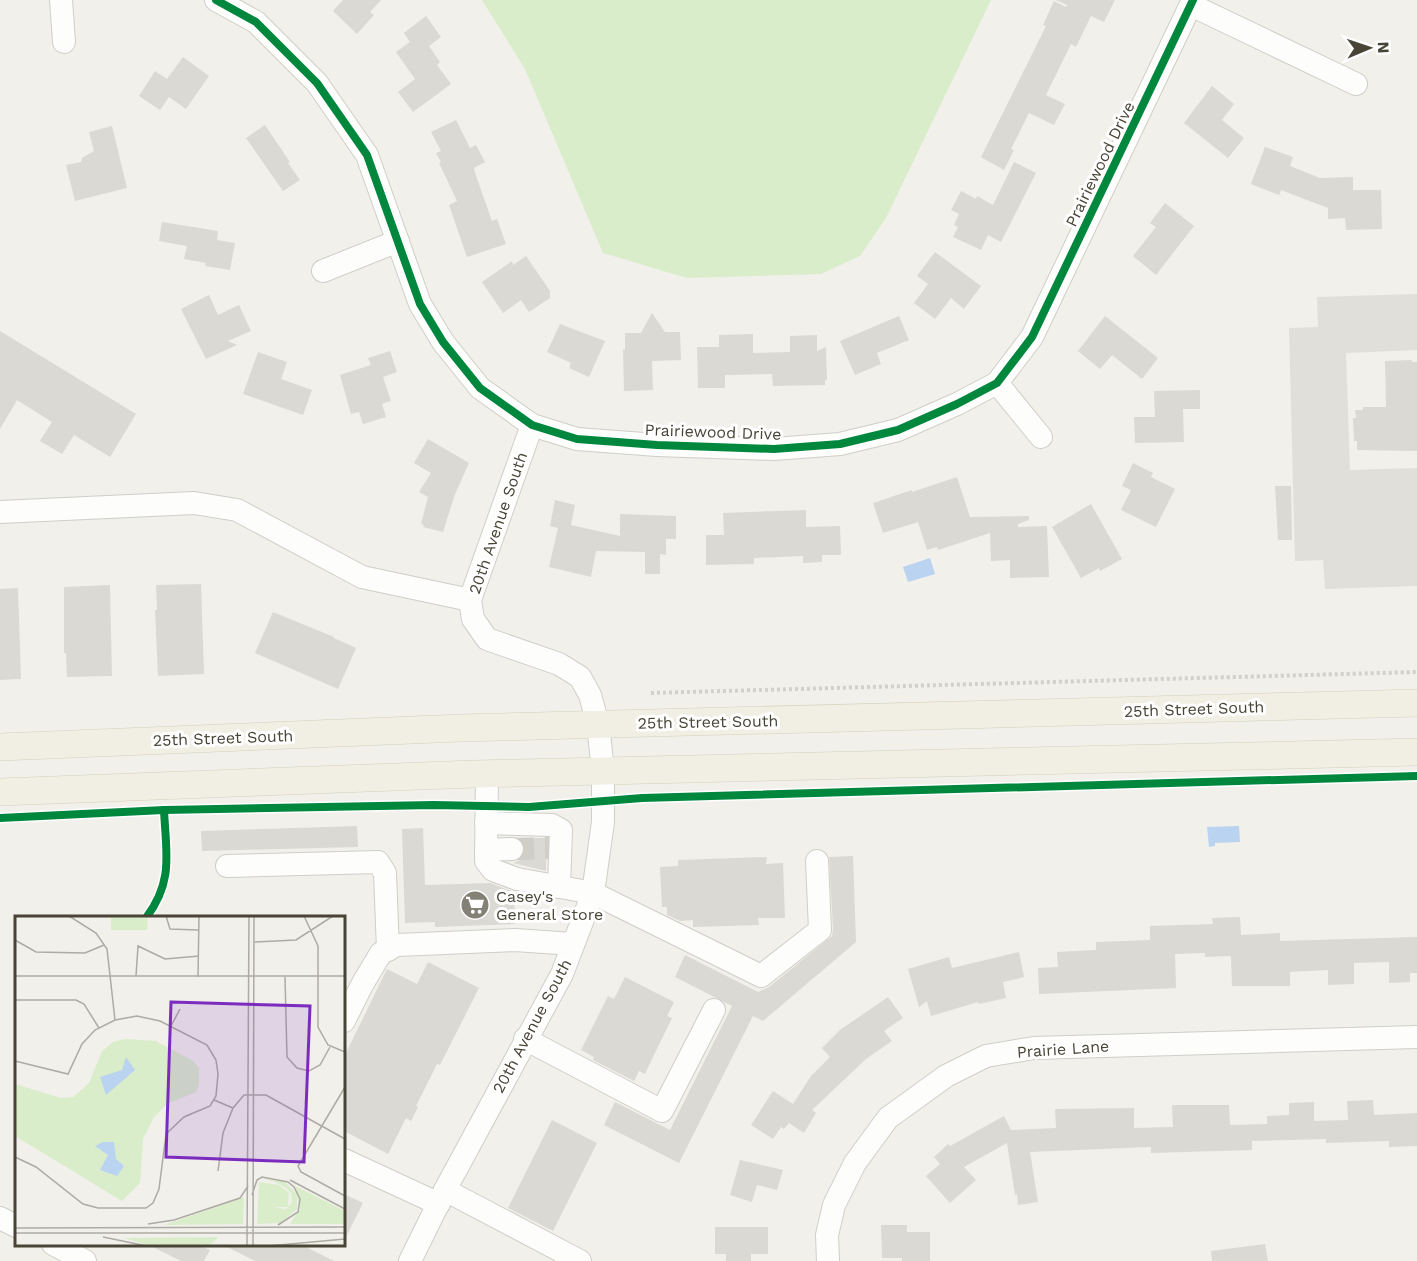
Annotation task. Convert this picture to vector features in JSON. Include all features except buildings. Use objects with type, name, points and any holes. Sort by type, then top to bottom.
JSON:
[{"type":"main road","name":"25th Street South","points":[[0,747],[598,724],[1417,703]]},
{"type":"main road","points":[[0,792],[487,774],[1417,752]]},
{"type":"street","points":[[61,0],[64,42]]},
{"type":"street","name":"Prairiewood Drive","points":[[216,0],[256,22],[316,83],[366,155],[420,304],[442,342],[480,388],[532,425],[577,439],[657,445],[774,449],[840,444],[898,430],[957,404],[997,383],[1032,337],[1192,3],[1356,84]]},
{"type":"street","points":[[323,271],[398,241]]},
{"type":"street","points":[[997,383],[1041,437]]},
{"type":"street","name":"20th Avenue South","points":[[410,1261],[561,974],[593,893],[603,822],[603,771],[598,724],[590,695],[580,677],[559,664],[487,639],[473,619],[470,600],[532,425]]},
{"type":"street","points":[[0,512],[194,504],[237,510],[362,577],[470,600]]},
{"type":"street","points":[[487,774],[486,861],[493,870],[517,879],[593,893],[761,976],[820,930],[817,861]]},
{"type":"street","points":[[486,823],[552,825],[561,830],[555,848],[559,887]]},
{"type":"street","points":[[486,850],[512,849]]},
{"type":"street","points":[[227,866],[378,862],[385,873],[388,950]]},
{"type":"street","points":[[345,1019],[381,953],[397,945],[515,940],[573,944]]},
{"type":"street","points":[[525,1039],[662,1111],[714,1010]]},
{"type":"street","name":"Prairie Lane","points":[[828,1261],[827,1235],[834,1205],[855,1163],[888,1118],[946,1076],[986,1056],[1034,1048],[1417,1037]]},
{"type":"street","points":[[345,1160],[442,1197],[580,1261]]},
{"type":"street","points":[[0,1218],[15,1226]]},
{"type":"street","points":[[55,1246],[84,1261]]},
{"type":"path","points":[[651,693],[1417,672]]},
{"type":"green space","points":[[482,0],[991,0],[886,218],[860,256],[821,274],[687,278],[603,253],[525,69]]},
{"type":"shaded area","points":[[1417,294],[1417,350],[1346,353],[1350,470],[1417,468],[1417,586],[1325,589],[1323,560],[1295,561],[1289,328],[1318,327],[1317,297]]},
{"type":"water","points":[[930,558],[935,574],[908,582],[903,567]]},
{"type":"water","points":[[1239,826],[1240,842],[1215,843],[1215,846],[1209,847],[1207,827]]},
{"type":"tunnel","points":[[512,849],[549,848]]},
{"type":"cycle path","points":[[216,0],[256,22],[317,83],[367,155],[420,304],[443,342],[480,388],[532,425],[577,439],[657,445],[774,449],[840,444],[898,430],[957,404],[997,383],[1032,337],[1193,0]]},
{"type":"cycle path","points":[[0,818],[164,810],[434,805],[529,807],[642,798],[1417,776]]},
{"type":"cycle path","points":[[147,916],[161,892],[165,879],[167,853],[164,810]]},
{"type":"place","name":"Casey's General Store","points":[[475,905]]}]
